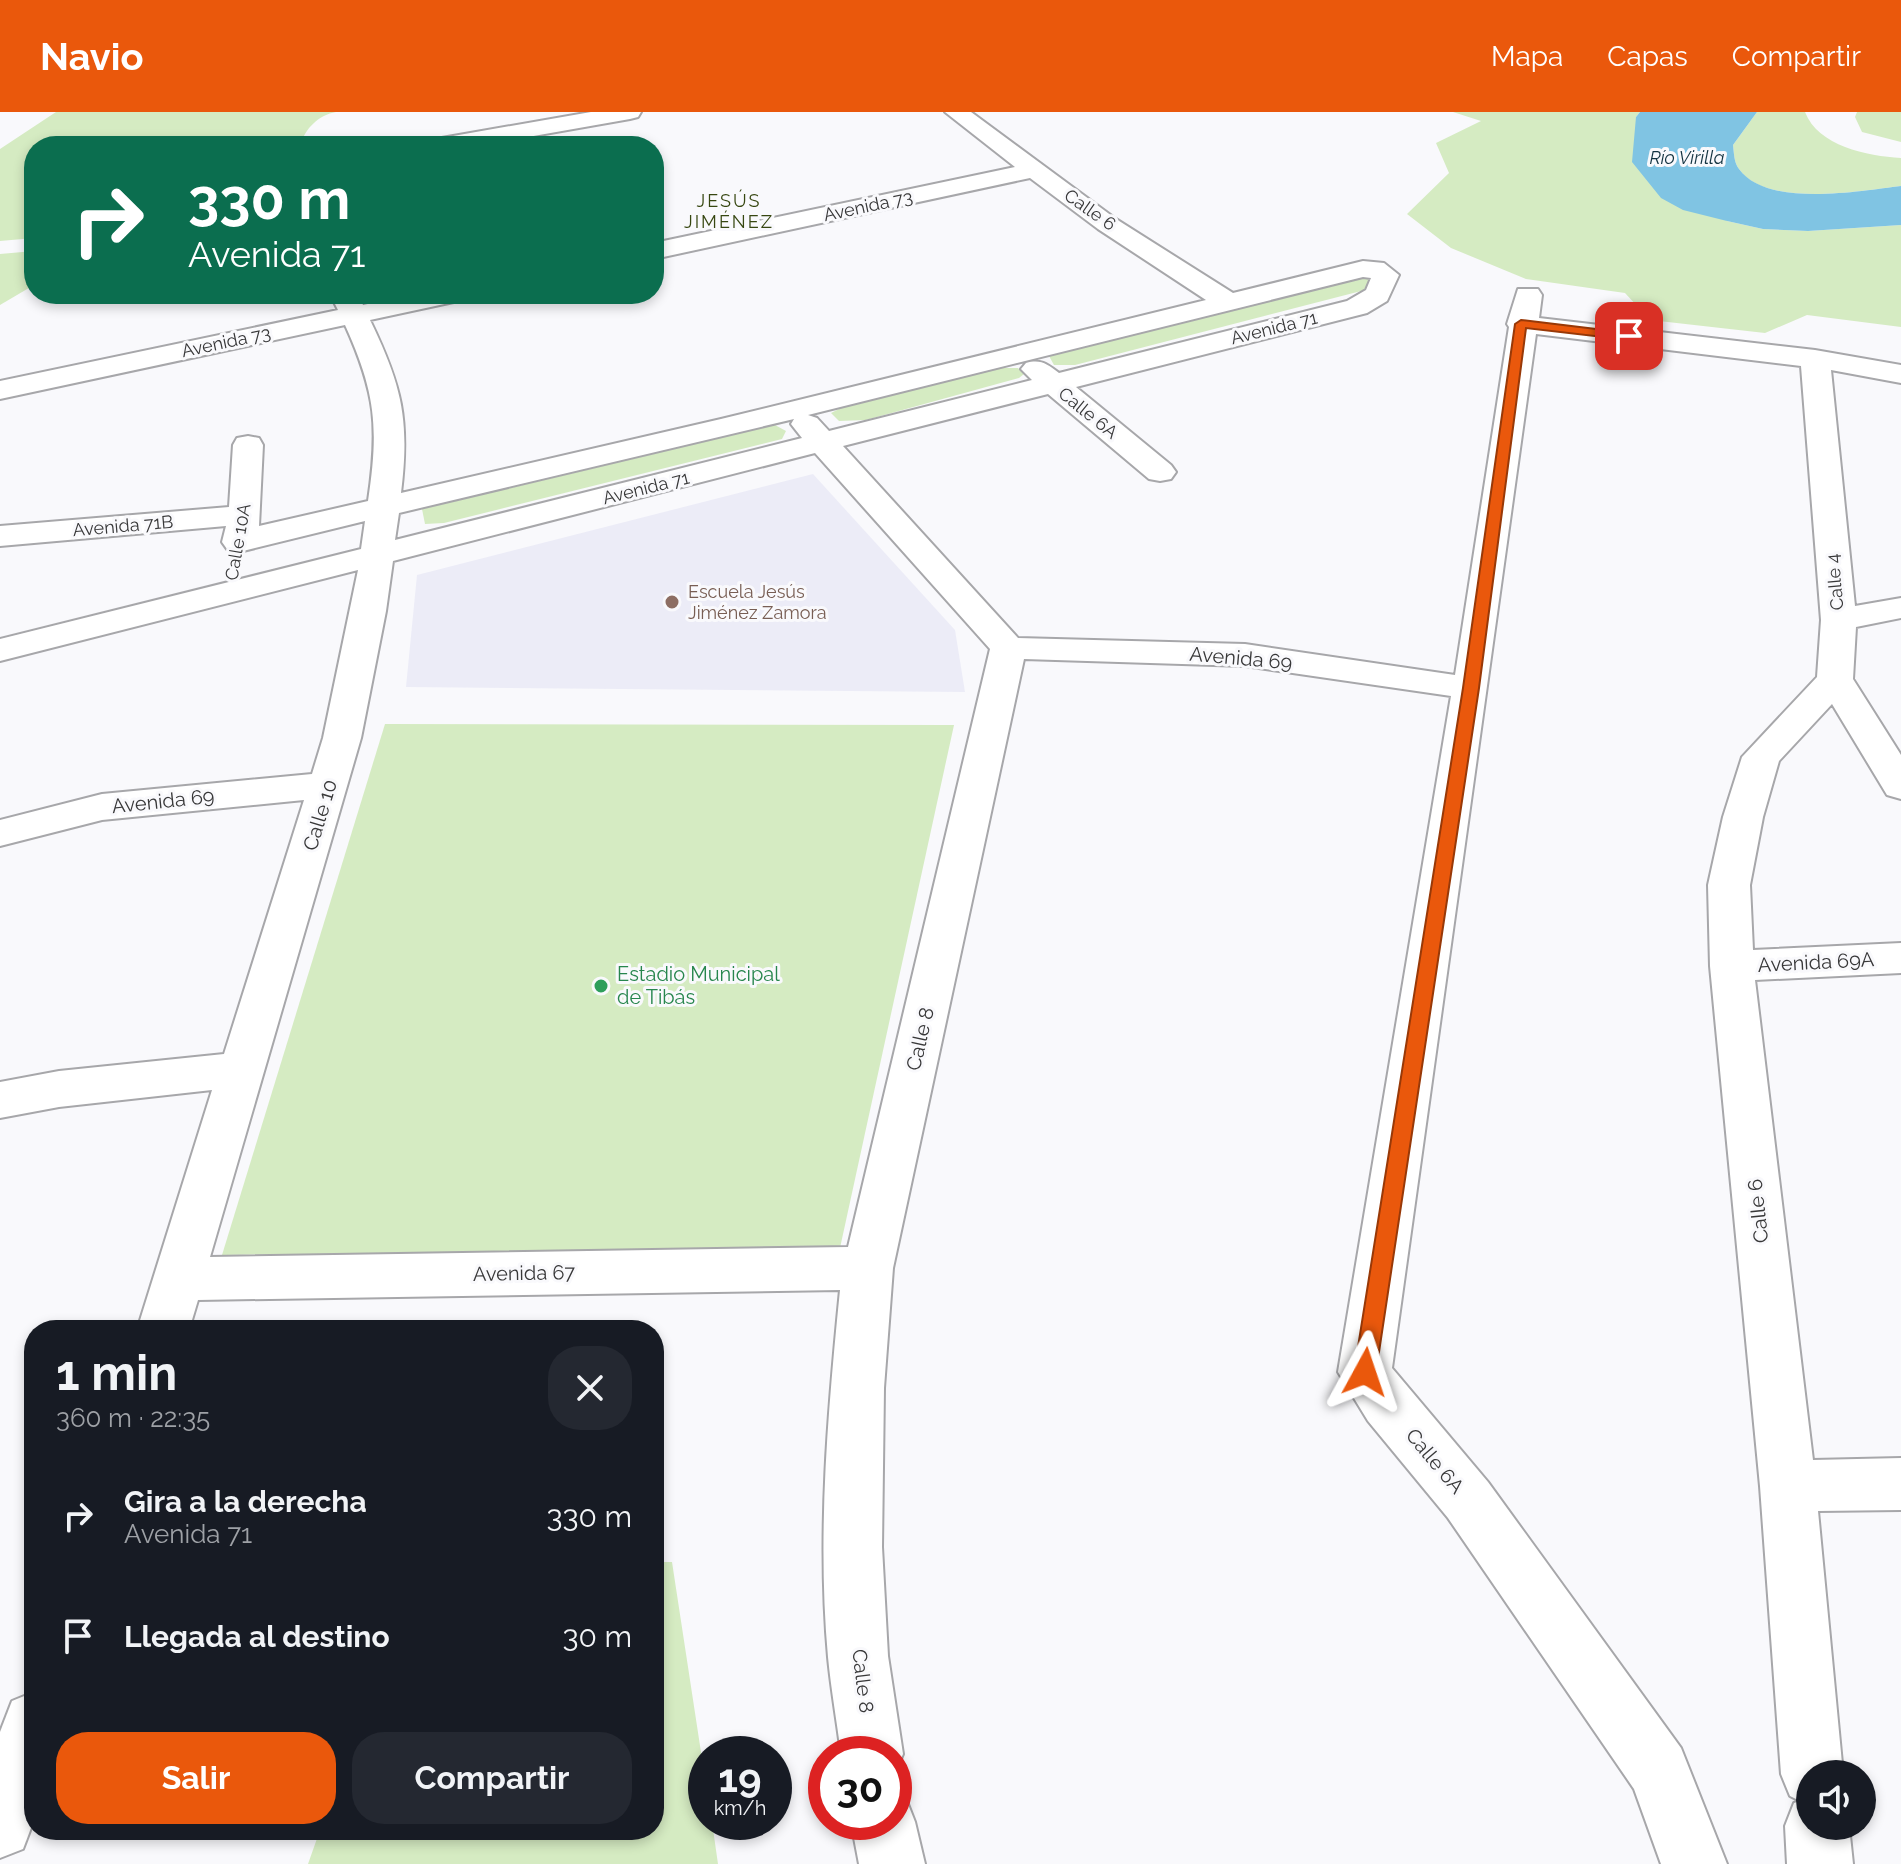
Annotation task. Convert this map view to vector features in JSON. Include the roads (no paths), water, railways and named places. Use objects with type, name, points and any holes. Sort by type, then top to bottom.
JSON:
[{"type":"street","points":[[493,136],[630,112]]},
{"type":"street","name":"Calle 6","points":[[956,112],[1107,224],[1228,302]]},
{"type":"street","name":"Avenida 73","points":[[664,249],[1034,170]]},
{"type":"street","name":"Avenida 71","points":[[0,650],[1357,307],[1377,295],[1386,275],[1380,270],[1363,269],[383,509],[242,528]]},
{"type":"street","name":"Avenida 73","points":[[0,390],[348,305]]},
{"type":"street","name":"Calle 10","points":[[166,1320],[329,785],[356,685],[391,450],[388,399],[376,355],[348,305]]},
{"type":"street","name":"Calle 6A","points":[[1694,1864],[1659,1770],[1651,1757],[1468,1500],[1387,1404],[1365,1372],[1471,688],[1524,309],[1815,359]]},
{"type":"street","name":"Calle 6A","points":[[1017,353],[1160,472]]},
{"type":"street","points":[[1815,359],[1901,374]]},
{"type":"street","name":"Calle 4","points":[[1815,359],[1839,620],[1835,679]]},
{"type":"street","points":[[793,410],[1008,648]]},
{"type":"street","name":"Calle 10A","points":[[229,592],[242,528],[248,445]]},
{"type":"street","name":"Avenida 71B","points":[[0,536],[242,528]]},
{"type":"street","points":[[1839,620],[1901,608]]},
{"type":"street","name":"Avenida 69","points":[[1008,648],[1245,655],[1471,688]]},
{"type":"street","name":"Calle 8","points":[[869,1736],[858,1656],[853,1547],[857,1388],[868,1268],[1008,648]]},
{"type":"street","points":[[1835,679],[1901,786]]},
{"type":"street","name":"Calle 6","points":[[1811,1760],[1788,1486],[1732,966],[1729,885],[1743,817],[1761,757],[1835,679]]},
{"type":"street","name":"Avenida 69","points":[[0,833],[102,807],[329,785]]},
{"type":"street","name":"Avenida 69A","points":[[1732,966],[1901,958]]},
{"type":"street","points":[[0,1100],[59,1089],[243,1069]]},
{"type":"street","name":"Avenida 67","points":[[180,1279],[868,1268]]},
{"type":"street","points":[[1788,1486],[1901,1484]]},
{"type":"street","points":[[0,1826],[24,1753]]},
{"type":"street","points":[[887,1840],[892,1864]]},
{"type":"street","points":[[1818,1840],[1820,1864]]},
{"type":"water","name":"Río Virilla","points":[[1640,112],[1757,112],[1733,145],[1737,167],[1752,181],[1770,189],[1815,194],[1901,186],[1901,225],[1808,231],[1763,229],[1683,210],[1661,198],[1632,162],[1636,117]]},
{"type":"place","name":"Escuela Jesús Jiménez Zamora","points":[[672,602]]},
{"type":"place","name":"Estadio Municipal de Tibás","points":[[601,986]]},
{"type":"district","name":"JESÚS JIMÉNEZ","points":[[729,211]]}]
